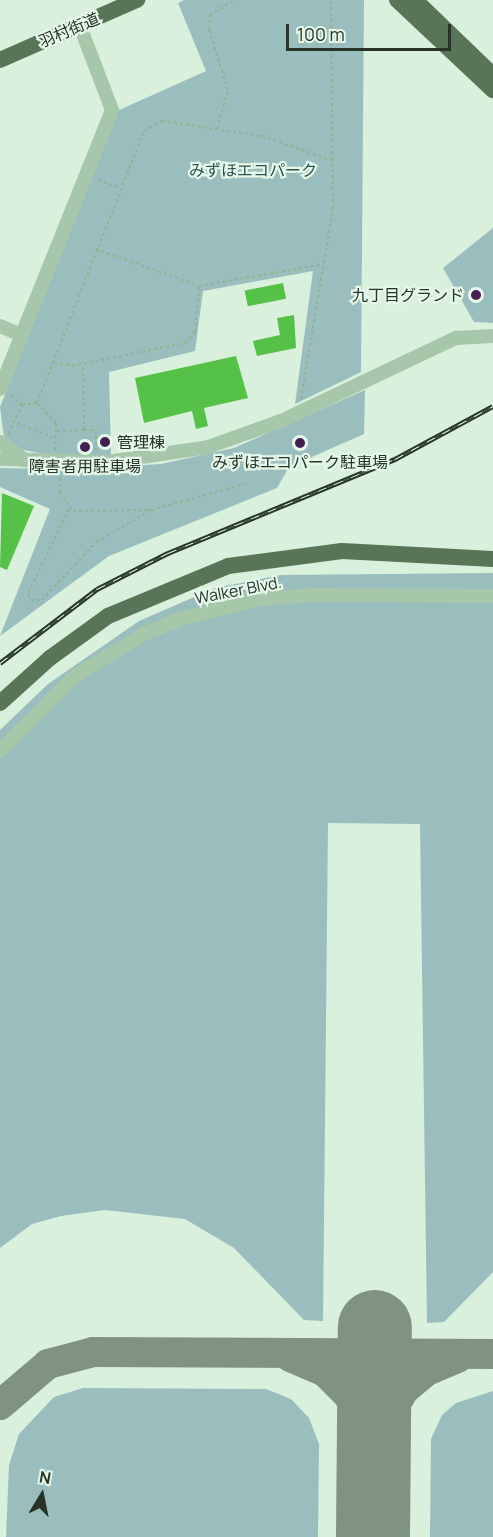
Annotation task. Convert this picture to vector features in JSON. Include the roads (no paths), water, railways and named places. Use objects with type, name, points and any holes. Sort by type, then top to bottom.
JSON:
[{"type":"main road","name":"羽村街道","points":[[0,60],[138,0]]},
{"type":"main road","points":[[397,0],[493,90]]},
{"type":"main road","points":[[415,0],[493,75]]},
{"type":"main road","points":[[0,703],[50,658],[108,616],[228,566],[342,551],[493,559]]},
{"type":"street","points":[[3,390],[21,335],[84,174],[112,110],[80,26]]},
{"type":"street","points":[[0,326],[21,335]]},
{"type":"street","points":[[0,459],[108,462],[208,447],[281,421],[456,338],[493,336]]},
{"type":"street","points":[[2,440],[25,460]]},
{"type":"street","name":"Walker Blvd.","points":[[0,751],[75,676],[144,634],[183,618],[261,599],[312,595],[493,596]]},
{"type":"railway","points":[[0,663],[97,589],[168,553],[395,459],[493,406]]},
{"type":"place","name":"九丁目グランド","points":[[476,295]]},
{"type":"place","name":"管理棟","points":[[105,442]]},
{"type":"place","name":"みずほエコパーク駐車場","points":[[300,443]]},
{"type":"place","name":"障害者用駐車場","points":[[85,447]]},
{"type":"park label","name":"みずほエコパーク","points":[[253,170]]}]
